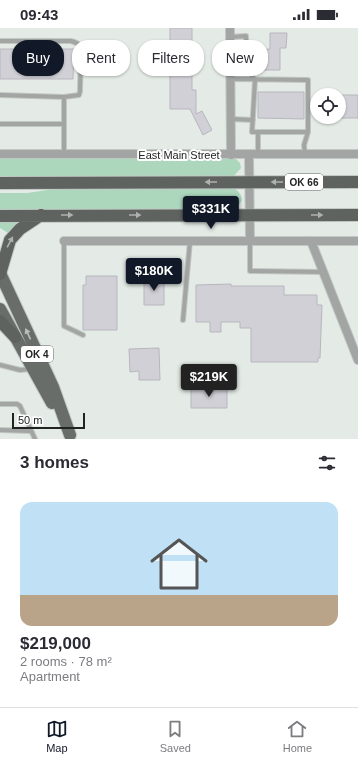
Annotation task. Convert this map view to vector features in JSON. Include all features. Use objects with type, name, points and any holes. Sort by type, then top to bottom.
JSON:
[{"type":"highway","name":"OK 66","points":[[0,183],[358,182]]},
{"type":"highway","points":[[0,274],[10,240],[20,229],[40,215]]},
{"type":"highway","points":[[0,216],[358,215]]},
{"type":"highway","name":"OK 4","points":[[0,322],[15,337]]},
{"type":"main road","name":"OK 4","points":[[0,274],[53,387],[71,437]]},
{"type":"main road","points":[[0,309],[15,337]]},
{"type":"main road","name":"OK 4","points":[[15,337],[71,437]]},
{"type":"street","points":[[231,76],[231,155]]},
{"type":"street","name":"East Main Street","points":[[0,154],[358,154]]},
{"type":"street","points":[[249,154],[250,240]]},
{"type":"street","points":[[64,241],[358,240]]},
{"type":"street","points":[[311,241],[358,360]]},
{"type":"lane","points":[[230,32],[246,36],[246,40]]},
{"type":"lane","points":[[0,41],[71,41],[80,45],[81,52],[79,95],[64,97],[0,95]]},
{"type":"lane","points":[[252,76],[255,80],[252,132],[308,132]]},
{"type":"lane","points":[[231,79],[308,80],[308,132],[304,145],[305,155]]},
{"type":"lane","points":[[64,97],[64,154]]},
{"type":"lane","points":[[231,119],[253,120]]},
{"type":"lane","points":[[0,124],[64,124]]},
{"type":"lane","points":[[258,132],[258,154]]},
{"type":"lane","points":[[183,320],[190,240]]},
{"type":"lane","points":[[250,240],[250,271],[323,272]]},
{"type":"lane","points":[[64,241],[64,326],[83,335]]},
{"type":"lane","points":[[0,365],[20,370],[33,369]]},
{"type":"lane","points":[[0,404],[17,404],[20,406],[35,439]]},
{"type":"lane","points":[[0,430],[31,431]]},
{"type":"green space","points":[[0,159],[236,159],[240,163],[241,168],[233,177],[0,177]]},
{"type":"green space","points":[[62,188],[232,188],[239,192],[242,200],[237,208],[231,209],[0,209],[0,193],[27,193]]},
{"type":"green space","points":[[0,221],[15,221],[17,225],[8,233],[0,228]]},
{"type":"building","points":[[170,28],[192,28],[192,40],[170,40]]},
{"type":"building","points":[[270,33],[287,33],[286,48],[280,48],[280,70],[268,70],[268,49],[270,49]]},
{"type":"building","points":[[0,49],[12,49],[12,76],[64,76],[64,49],[72,49],[73,79],[0,79]]},
{"type":"building","points":[[170,76],[192,76],[192,90],[196,90],[196,114],[202,111],[212,130],[203,135],[190,109],[170,109]]},
{"type":"building","points":[[258,92],[304,92],[304,119],[258,118]]},
{"type":"building","points":[[346,95],[358,95],[358,118],[346,118]]},
{"type":"building","points":[[86,276],[117,276],[117,330],[83,330],[83,285],[86,285]]},
{"type":"building","points":[[144,278],[164,278],[164,305],[144,305]]},
{"type":"building","points":[[231,284],[231,286],[284,286],[284,295],[317,295],[317,305],[322,305],[320,358],[318,358],[318,362],[251,362],[251,328],[240,328],[240,322],[221,322],[221,332],[210,332],[210,322],[196,322],[196,285]]},
{"type":"building","points":[[159,348],[160,380],[139,380],[139,371],[130,372],[129,349]]},
{"type":"building","points":[[191,389],[227,389],[227,408],[191,408]]}]
